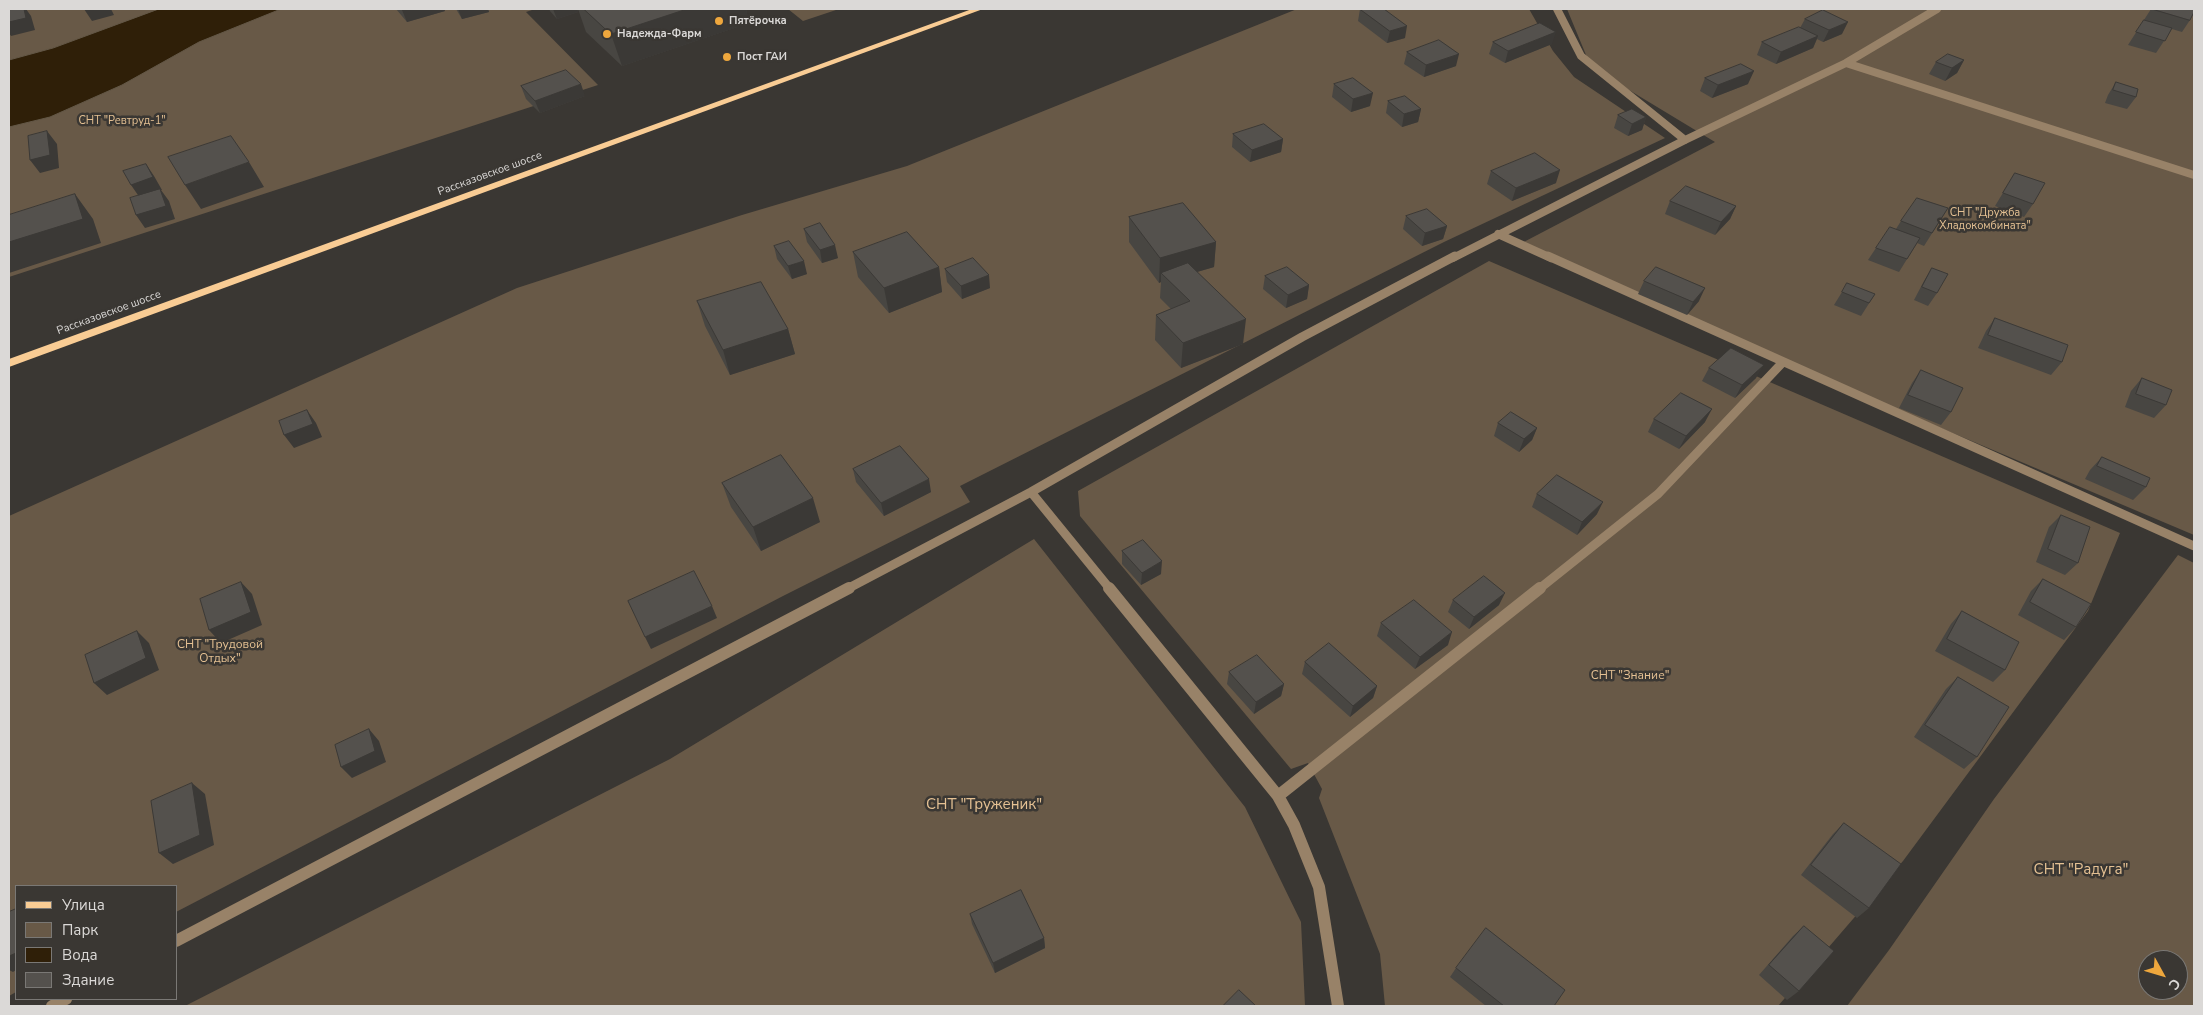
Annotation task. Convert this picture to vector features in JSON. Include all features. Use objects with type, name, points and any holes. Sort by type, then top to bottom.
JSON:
[{"type":"main road","name":"Рассказовское шоссе","points":[[9,363],[980,9]]},
{"type":"lane","points":[[1557,9],[1581,56],[1686,140]]},
{"type":"lane","points":[[178,940],[1031,492],[1302,337],[1498,234],[1846,63],[1937,9]]},
{"type":"lane","points":[[1846,63],[2194,176]]},
{"type":"lane","points":[[1498,234],[2194,546]]},
{"type":"lane","points":[[1278,796],[1658,494],[1783,362]]},
{"type":"lane","points":[[1031,492],[1278,796],[1294,825],[1319,886],[1338,1006]]},
{"type":"lane","points":[[52,1006],[64,1000]]},
{"type":"green space","name":"СНТ \"Ревтруд-1\"","points":[[9,9],[535,9],[526,12],[598,85],[9,277]]},
{"type":"green space","points":[[788,9],[839,9],[803,21]]},
{"type":"green space","name":"СНТ \"Трудовой Отдых\"","points":[[1297,9],[1529,9],[1553,51],[1574,77],[1665,138],[1444,242],[960,486],[970,502],[783,596],[178,911],[178,885],[15,885],[15,993],[9,996],[9,516],[517,288],[742,215],[907,166]]},
{"type":"green space","name":"СНТ \"Дружба Хладокомбината\"","points":[[1567,9],[2194,9],[2194,535],[1877,401],[1518,245],[1715,142],[1591,67]]},
{"type":"green space","name":"СНТ \"Знание\"","points":[[1489,261],[2120,533],[2088,611],[1903,861],[1778,1006],[1385,1006],[1380,954],[1319,798],[1322,789],[1308,763],[1291,769],[1080,516],[1078,491]]},
{"type":"green space","name":"СНТ \"Труженик\"","points":[[1034,539],[1245,807],[1301,922],[1305,1006],[185,1006],[670,759]]},
{"type":"green space","name":"СНТ \"Радуга\"","points":[[2178,555],[2194,563],[2194,1006],[1847,1006],[1889,950],[1994,799]]},
{"type":"water","points":[[159,9],[281,9],[199,42],[122,85],[50,117],[9,127],[9,60],[53,48]]},
{"type":"building","points":[[9,9],[24,9],[26,18],[9,22]]},
{"type":"building","points":[[584,9],[687,9],[611,34]]},
{"type":"building","points":[[1360,9],[1384,9],[1407,26],[1390,31]]},
{"type":"building","points":[[2152,9],[2191,9],[2194,12],[2190,20]]},
{"type":"building","points":[[1823,10],[1848,22],[1829,30],[1805,19]]},
{"type":"building","points":[[2144,20],[2172,28],[2165,41],[2136,32]]},
{"type":"building","points":[[1540,23],[1556,32],[1508,51],[1493,42]]},
{"type":"building","points":[[1799,27],[1818,36],[1781,52],[1762,42]]},
{"type":"building","points":[[1439,40],[1459,54],[1426,65],[1407,52]]},
{"type":"building","points":[[1948,54],[1964,60],[1952,68],[1936,62]]},
{"type":"building","points":[[1741,64],[1754,71],[1718,85],[1705,78]]},
{"type":"building","points":[[566,70],[581,84],[535,101],[521,86]]},
{"type":"building","points":[[1353,78],[1373,93],[1353,99],[1334,84]]},
{"type":"building","points":[[2116,82],[2138,89],[2136,97],[2113,90]]},
{"type":"building","points":[[1405,96],[1421,109],[1404,114],[1388,101]]},
{"type":"building","points":[[1632,109],[1646,117],[1632,124],[1618,115]]},
{"type":"building","points":[[1264,124],[1283,139],[1252,150],[1233,134]]},
{"type":"building","points":[[47,131],[50,155],[30,160],[28,136]]},
{"type":"building","points":[[231,136],[249,162],[185,185],[168,157]]},
{"type":"building","points":[[1535,153],[1560,170],[1516,188],[1491,171]]},
{"type":"building","points":[[146,164],[153,177],[131,185],[123,171]]},
{"type":"building","points":[[2015,173],[2045,183],[2033,204],[2003,193]]},
{"type":"building","points":[[1686,186],[1736,206],[1721,222],[1670,201]]},
{"type":"building","points":[[160,189],[166,206],[136,215],[130,198]]},
{"type":"building","points":[[75,194],[83,219],[9,242],[9,215]]},
{"type":"building","points":[[1917,198],[1948,208],[1932,233],[1901,221]]},
{"type":"building","points":[[1183,203],[1216,242],[1160,258],[1129,217]]},
{"type":"building","points":[[1427,209],[1447,226],[1425,233],[1406,216]]},
{"type":"building","points":[[820,223],[835,245],[820,250],[804,229]]},
{"type":"building","points":[[1890,227],[1920,238],[1907,259],[1876,248]]},
{"type":"building","points":[[907,232],[939,267],[884,288],[853,252]]},
{"type":"building","points":[[789,241],[804,261],[788,266],[774,246]]},
{"type":"building","points":[[973,258],[989,275],[961,286],[945,269]]},
{"type":"building","points":[[1188,263],[1246,319],[1183,343],[1156,315],[1190,301],[1161,273]]},
{"type":"building","points":[[1287,267],[1309,285],[1288,295],[1265,276]]},
{"type":"building","points":[[1656,267],[1705,288],[1693,302],[1644,281]]},
{"type":"building","points":[[1932,268],[1948,274],[1937,293],[1922,287]]},
{"type":"building","points":[[761,282],[788,329],[723,350],[697,301]]},
{"type":"building","points":[[1847,283],[1875,294],[1869,303],[1842,292]]},
{"type":"building","points":[[1995,318],[2068,345],[2062,362],[1988,335]]},
{"type":"building","points":[[1731,348],[1764,365],[1742,385],[1709,368]]},
{"type":"building","points":[[1921,370],[1963,388],[1951,412],[1908,395]]},
{"type":"building","points":[[2142,378],[2172,390],[2166,405],[2136,394]]},
{"type":"building","points":[[1681,393],[1712,409],[1686,436],[1654,419]]},
{"type":"building","points":[[307,410],[313,424],[284,435],[279,421]]},
{"type":"building","points":[[1511,412],[1537,428],[1524,439],[1498,423]]},
{"type":"building","points":[[900,446],[929,479],[881,503],[853,469]]},
{"type":"building","points":[[781,455],[813,498],[753,527],[722,483]]},
{"type":"building","points":[[2102,457],[2150,478],[2146,487],[2097,466]]},
{"type":"building","points":[[1557,475],[1603,502],[1582,522],[1537,494]]},
{"type":"building","points":[[2061,515],[2090,527],[2078,563],[2048,549]]},
{"type":"building","points":[[1143,540],[1162,561],[1142,573],[1122,551]]},
{"type":"building","points":[[694,571],[712,606],[645,637],[628,601]]},
{"type":"building","points":[[1484,576],[1505,593],[1474,617],[1453,600]]},
{"type":"building","points":[[2043,579],[2091,604],[2076,627],[2030,602]]},
{"type":"building","points":[[241,582],[251,612],[209,630],[200,599]]},
{"type":"building","points":[[1414,600],[1452,632],[1420,657],[1381,623]]},
{"type":"building","points":[[1962,611],[2019,642],[2005,670],[1947,639]]},
{"type":"building","points":[[137,631],[146,658],[94,683],[85,655]]},
{"type":"building","points":[[1329,643],[1377,686],[1353,706],[1305,662]]},
{"type":"building","points":[[1257,655],[1284,684],[1256,702],[1229,672]]},
{"type":"building","points":[[1958,677],[2009,707],[1977,757],[1925,725]]},
{"type":"building","points":[[369,729],[375,751],[341,767],[335,745]]},
{"type":"building","points":[[192,783],[200,835],[159,853],[151,801]]},
{"type":"building","points":[[1844,823],[1901,864],[1869,908],[1811,865]]},
{"type":"building","points":[[1021,890],[1044,938],[993,963],[970,914]]},
{"type":"building","points":[[15,909],[15,953],[9,956],[9,912]]},
{"type":"building","points":[[1804,926],[1834,951],[1799,991],[1769,965]]},
{"type":"building","points":[[1486,928],[1565,990],[1554,1006],[1504,1006],[1456,968]]},
{"type":"building","points":[[1239,990],[1256,1006],[1223,1006]]},
{"type":"place","name":"Пятёрочка","points":[[719,21]]},
{"type":"place","name":"Надежда-Фарм","points":[[607,34]]},
{"type":"place","name":"Пост ГАИ","points":[[727,57]]}]
